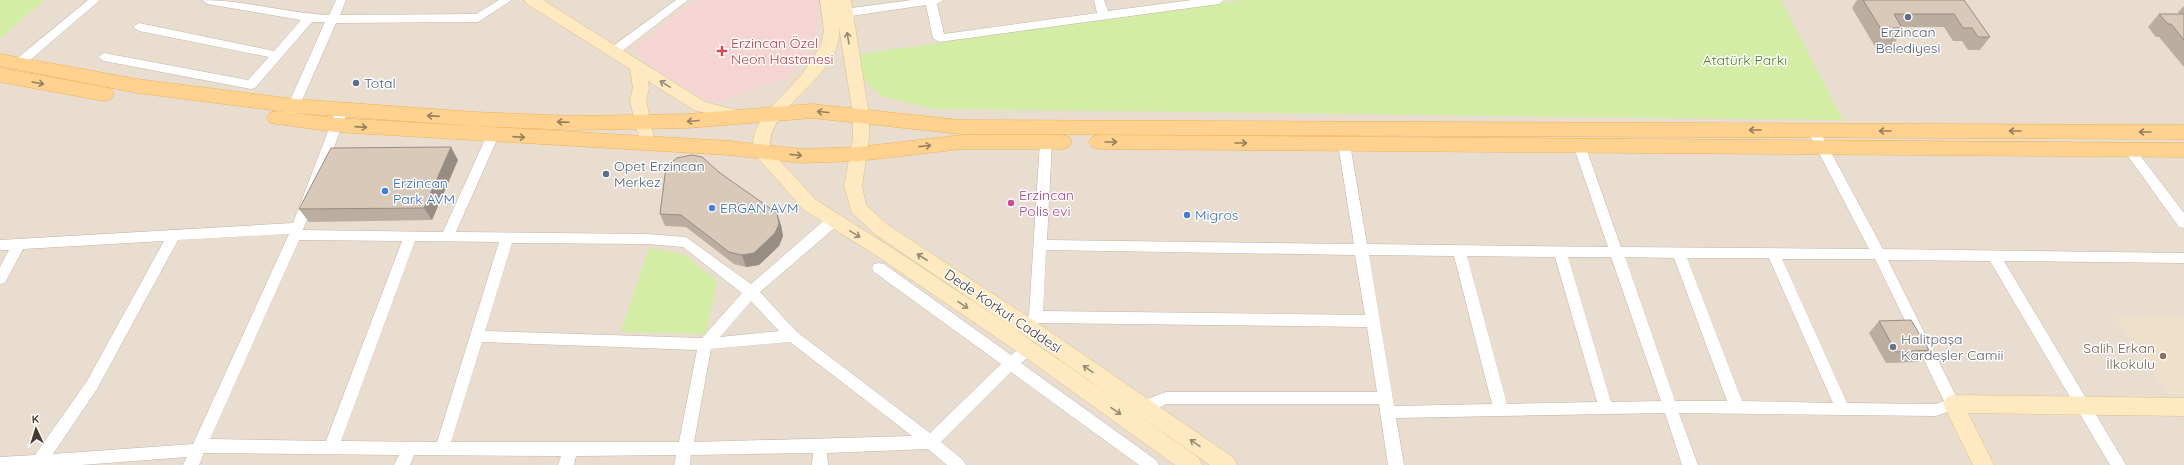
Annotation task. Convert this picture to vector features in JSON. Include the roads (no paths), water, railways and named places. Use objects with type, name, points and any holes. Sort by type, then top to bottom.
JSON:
[{"type":"main road","points":[[532,0],[700,106],[738,116]]},
{"type":"main road","points":[[762,152],[759,142],[764,128],[775,113],[809,78],[825,55],[832,38],[828,0]]},
{"type":"main road","name":"Dede Korkut Caddesi","points":[[844,6],[861,115],[861,138],[853,186],[858,208],[882,230],[1031,321],[1146,409],[1227,465]]},
{"type":"main road","points":[[9,62],[291,112]]},
{"type":"main road","points":[[638,68],[641,88],[638,102],[641,122],[647,143]]},
{"type":"main road","points":[[0,75],[148,101],[291,112],[493,135],[647,143],[802,156],[858,154],[962,142],[1579,145],[2184,132]]},
{"type":"main road","points":[[339,117],[474,119],[574,123],[688,121],[812,111],[861,115],[891,121],[960,127],[1817,139],[2184,150]]},
{"type":"main road","name":"Dede Korkut Caddesi","points":[[762,152],[810,205],[833,222],[883,251],[1029,349],[1192,465]]},
{"type":"main road","points":[[1984,465],[1953,404],[2184,407]]},
{"type":"street","points":[[9,62],[95,0]]},
{"type":"street","points":[[207,0],[309,18],[478,18],[507,0]]},
{"type":"street","points":[[291,112],[341,0]]},
{"type":"street","points":[[613,52],[683,0]]},
{"type":"street","points":[[844,6],[934,0],[939,38],[1104,17],[1219,0]]},
{"type":"street","points":[[1099,0],[1104,17]]},
{"type":"street","points":[[104,57],[251,84],[309,18]]},
{"type":"street","points":[[139,27],[277,55]]},
{"type":"street","points":[[192,465],[296,232],[339,117]]},
{"type":"street","points":[[447,237],[493,135]]},
{"type":"street","points":[[1146,409],[1152,403],[1166,398],[1501,410],[1670,407],[1936,410],[1953,404],[1878,253],[1817,139]]},
{"type":"street","points":[[1046,142],[1039,245],[1031,321],[1374,321]]},
{"type":"street","points":[[1344,144],[1363,250],[1396,465]]},
{"type":"street","points":[[1579,145],[1690,465]]},
{"type":"street","points":[[2129,149],[2184,223]]},
{"type":"street","points":[[682,465],[705,344],[751,292],[833,222]]},
{"type":"street","points":[[0,245],[174,235],[296,232],[447,237],[647,239],[686,242],[751,292],[792,336],[931,442],[958,465]]},
{"type":"street","points":[[38,461],[92,385],[174,235]]},
{"type":"street","points":[[331,447],[411,236]]},
{"type":"street","points":[[442,448],[507,238]]},
{"type":"street","points":[[0,279],[19,244]]},
{"type":"street","points":[[1039,245],[1560,252],[1878,253],[2184,258]]},
{"type":"street","points":[[1459,251],[1501,410]]},
{"type":"street","points":[[1560,252],[1606,408]]},
{"type":"street","points":[[1678,252],[1737,408]]},
{"type":"street","points":[[1772,253],[1843,409]]},
{"type":"street","points":[[1994,255],[2118,465]]},
{"type":"street","points":[[879,268],[1151,465]]},
{"type":"street","points":[[476,336],[705,344],[792,336]]},
{"type":"street","points":[[0,464],[38,461],[109,461],[199,448],[331,447],[685,450],[820,448],[931,442],[1010,364],[1029,349]]},
{"type":"street","points":[[402,465],[410,448]]},
{"type":"street","points":[[820,448],[820,465]]},
{"type":"street","points":[[566,465],[570,449]]},
{"type":"place","name":"Erzincan Belediyesi","points":[[1908,17]]},
{"type":"place","name":"Erzincan Özel Neon Hastanesi","points":[[722,51]]},
{"type":"place","name":"Total","points":[[356,83]]},
{"type":"place","name":"Opet Erzincan Merkez","points":[[606,174]]},
{"type":"place","name":"Erzincan Park AVM","points":[[385,191]]},
{"type":"place","name":"Erzincan Polis evi","points":[[1011,203]]},
{"type":"place","name":"ERGAN AVM","points":[[712,208]]},
{"type":"place","name":"Migros","points":[[1187,215]]},
{"type":"place","name":"Halitpaşa Kardeşler Camii","points":[[1893,347]]},
{"type":"place","name":"Salih Erkan İlkokulu","points":[[2163,356]]},
{"type":"park label","name":"Atatürk Parkı","points":[[1745,60]]}]
